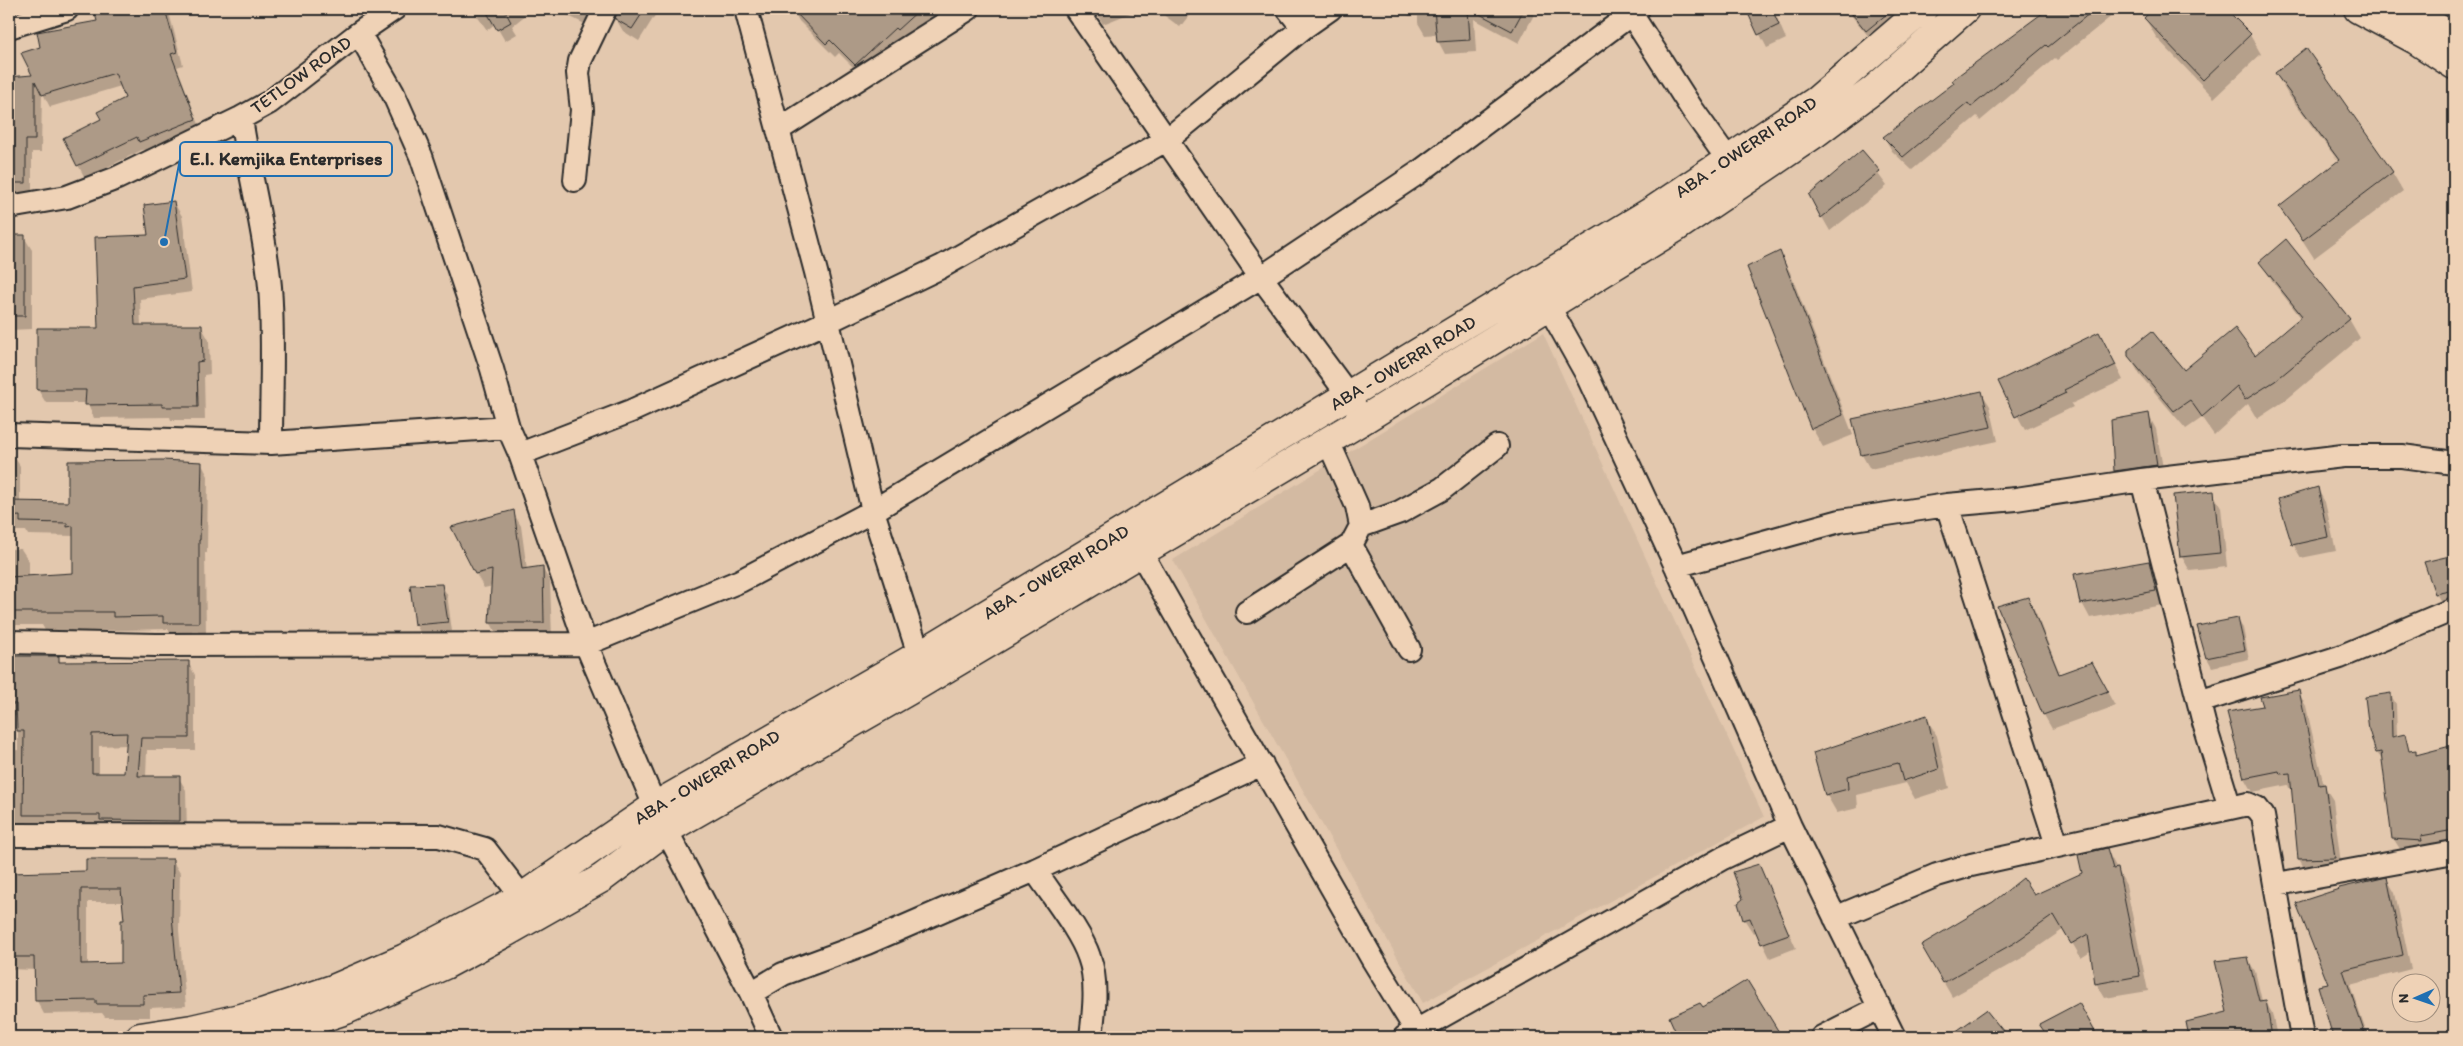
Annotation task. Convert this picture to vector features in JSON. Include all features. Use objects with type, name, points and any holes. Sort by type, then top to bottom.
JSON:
[{"type":"main road","name":"ABA - OWERRI ROAD","points":[[140,1037],[192,1030],[262,1013],[311,1019],[405,958],[522,897],[655,806],[919,655],[1652,211],[1817,100],[1923,9]]},
{"type":"main road","name":"ABA - OWERRI ROAD","points":[[264,1037],[311,1019],[346,1010],[406,983],[496,937],[602,878],[666,830],[1140,553],[1363,420],[1677,227],[1813,135],[1873,90],[1965,9]]},
{"type":"main road","points":[[2358,9],[2416,40],[2454,65]]},
{"type":"main road","points":[[2407,9],[2454,38]]},
{"type":"street","points":[[9,27],[67,9]]},
{"type":"street","points":[[575,180],[582,110],[578,73],[580,61],[605,9]]},
{"type":"street","points":[[746,9],[816,272],[873,511],[919,655]]},
{"type":"street","points":[[778,130],[968,9]]},
{"type":"street","points":[[1076,9],[1168,139],[1261,277],[1349,396],[1363,420]]},
{"type":"street","points":[[1288,9],[1303,28]]},
{"type":"street","points":[[520,454],[631,411],[827,322],[942,267],[1168,139],[1303,28],[1330,9]]},
{"type":"street","points":[[9,642],[156,645],[586,644],[740,581],[873,511],[1261,277],[1418,173],[1632,10],[1692,109],[1744,182]]},
{"type":"street","name":"TETLOW ROAD","points":[[9,207],[67,197],[117,178],[241,118],[270,102],[386,11]]},
{"type":"street","points":[[359,33],[393,94],[421,156],[492,369],[508,427],[520,454],[586,644],[666,830],[751,993],[771,1037]]},
{"type":"street","points":[[241,118],[265,240],[270,288],[271,443]]},
{"type":"street","points":[[1535,282],[1586,373],[1676,566],[1790,826],[1894,1037]]},
{"type":"street","points":[[9,435],[271,443],[508,427]]},
{"type":"street","points":[[1328,441],[1357,506],[1356,536],[1409,649]]},
{"type":"street","points":[[1247,612],[1356,536],[1442,489],[1497,446]]},
{"type":"street","points":[[1676,566],[1840,520],[1947,505],[2016,499],[2142,480],[2343,456],[2402,456],[2454,463]]},
{"type":"street","points":[[2142,480],[2199,702],[2230,808]]},
{"type":"street","points":[[1947,505],[2057,845]]},
{"type":"street","points":[[1140,553],[1373,960],[1411,1034],[1723,858],[1790,826]]},
{"type":"street","points":[[2199,702],[2340,656],[2454,609]]},
{"type":"street","points":[[751,993],[783,974],[867,942],[1035,870],[1262,764]]},
{"type":"street","points":[[1835,918],[1937,875],[2057,845],[2248,804],[2257,808],[2263,816],[2277,884],[2302,1037]]},
{"type":"street","points":[[9,835],[439,836],[485,849],[522,897]]},
{"type":"street","points":[[2277,884],[2454,852]]},
{"type":"street","points":[[1035,870],[1071,924],[1090,958],[1095,1002],[1091,1037]]},
{"type":"street","points":[[1822,1037],[1879,1008]]},
{"type":"shaded area","points":[[1543,333],[1764,817],[1423,1003],[1173,560]]},
{"type":"building","points":[[115,9],[165,9],[177,52],[171,54],[196,119],[139,142],[137,137],[77,166],[63,138],[101,119],[97,112],[125,98],[115,73],[42,95],[35,81],[35,140],[26,140],[26,183],[9,183],[9,77],[32,75],[21,53],[40,47],[37,32],[97,21],[95,14]]},
{"type":"building","points":[[485,9],[504,9],[511,22],[497,30]]},
{"type":"building","points":[[618,9],[645,9],[632,29],[615,19]]},
{"type":"building","points":[[792,9],[920,9],[897,30],[895,28],[855,65],[830,40],[826,44]]},
{"type":"building","points":[[1434,9],[1468,9],[1470,40],[1437,42]]},
{"type":"building","points":[[1470,9],[1524,9],[1512,31]]},
{"type":"building","points":[[1746,9],[1772,9],[1779,25],[1758,35]]},
{"type":"building","points":[[1848,9],[1893,9],[1866,31]]},
{"type":"building","points":[[2048,9],[2095,9],[2048,47],[2046,45],[1971,107],[1968,103],[1903,157],[1883,137],[1954,83],[1952,80]]},
{"type":"building","points":[[2153,9],[2226,9],[2251,34],[2203,80],[2144,18]]},
{"type":"building","points":[[2306,48],[2393,172],[2303,240],[2279,207],[2339,160],[2275,73]]},
{"type":"building","points":[[1862,150],[1880,171],[1821,218],[1809,195]]},
{"type":"building","points":[[174,201],[185,279],[133,286],[135,325],[202,325],[203,361],[197,362],[198,407],[162,407],[162,404],[85,405],[86,390],[37,390],[37,328],[98,328],[95,237],[148,235],[144,205]]},
{"type":"building","points":[[9,235],[25,235],[25,316],[9,316]]},
{"type":"building","points":[[2286,239],[2350,319],[2275,381],[2245,400],[2237,386],[2202,417],[2190,400],[2174,411],[2128,356],[2128,350],[2152,331],[2184,370],[2235,328],[2255,355],[2302,316],[2259,262]]},
{"type":"building","points":[[1780,251],[1843,415],[1811,429],[1747,267]]},
{"type":"building","points":[[2099,332],[2116,365],[2064,390],[2066,393],[2015,417],[1998,381]]},
{"type":"building","points":[[1982,391],[1991,427],[1861,455],[1852,419]]},
{"type":"building","points":[[2149,413],[2157,465],[2114,471],[2111,420]]},
{"type":"building","points":[[162,460],[202,462],[199,540],[199,623],[163,623],[163,616],[113,617],[113,612],[9,612],[9,577],[73,573],[73,526],[67,527],[67,523],[20,522],[20,516],[9,517],[9,501],[68,502],[68,461]]},
{"type":"building","points":[[2318,487],[2328,537],[2292,545],[2278,499]]},
{"type":"building","points":[[2214,491],[2220,553],[2180,557],[2173,495]]},
{"type":"building","points":[[514,510],[522,569],[543,566],[544,623],[489,623],[492,570],[475,574],[451,527]]},
{"type":"building","points":[[2454,555],[2454,590],[2435,594],[2424,562]]},
{"type":"building","points":[[2149,561],[2156,591],[2080,604],[2074,574]]},
{"type":"building","points":[[442,584],[448,622],[415,625],[410,585]]},
{"type":"building","points":[[2028,597],[2059,674],[2092,662],[2108,691],[2043,715],[1997,606]]},
{"type":"building","points":[[2238,618],[2245,650],[2206,658],[2197,626]]},
{"type":"building","points":[[9,656],[59,656],[59,662],[189,661],[189,738],[141,738],[138,776],[180,776],[180,821],[100,820],[100,815],[23,815],[24,731],[17,731],[16,704],[9,704]],"holes":[[[127,733],[124,773],[92,773],[92,734]]]},
{"type":"building","points":[[2299,690],[2319,785],[2325,784],[2335,858],[2298,859],[2290,773],[2280,774],[2279,771],[2244,778],[2227,712],[2263,706],[2260,697]]},
{"type":"building","points":[[2391,693],[2392,737],[2405,734],[2409,751],[2416,750],[2416,755],[2454,745],[2454,830],[2421,836],[2422,841],[2392,839],[2381,752],[2376,753],[2369,730],[2365,697]]},
{"type":"building","points":[[1927,715],[1939,769],[1903,781],[1898,763],[1847,776],[1848,789],[1825,795],[1813,753]]},
{"type":"building","points":[[2107,848],[2113,869],[2118,868],[2140,976],[2095,984],[2088,934],[2071,944],[2054,915],[2014,943],[1943,983],[1921,945],[1993,902],[2023,878],[2034,895],[2082,873],[2078,855]]},
{"type":"building","points":[[86,859],[173,859],[172,916],[179,993],[143,995],[143,1004],[96,1004],[96,1000],[35,1001],[34,957],[9,957],[9,873],[86,871]],"holes":[[[81,889],[121,889],[124,920],[121,920],[121,963],[81,964]]]},
{"type":"building","points":[[1759,864],[1789,934],[1761,944],[1750,918],[1743,920],[1738,903],[1743,899],[1733,872]]},
{"type":"building","points":[[2387,877],[2403,955],[2343,970],[2366,1037],[2333,1037],[2318,986],[2328,984],[2296,903],[2339,888]]},
{"type":"building","points":[[2248,957],[2259,1001],[2266,1000],[2272,1037],[2254,1037],[2253,1034],[2233,1037],[2189,1037],[2186,1022],[2227,1012],[2215,961]]},
{"type":"building","points":[[1747,980],[1782,1037],[1678,1037],[1669,1017],[1700,1003],[1703,1007]]},
{"type":"building","points":[[2079,1003],[2098,1037],[2048,1037],[2039,1024]]},
{"type":"building","points":[[1986,1010],[2008,1037],[1948,1037]]},
{"type":"place","name":"E.I. Kemjika Enterprises","points":[[164,242]]}]
